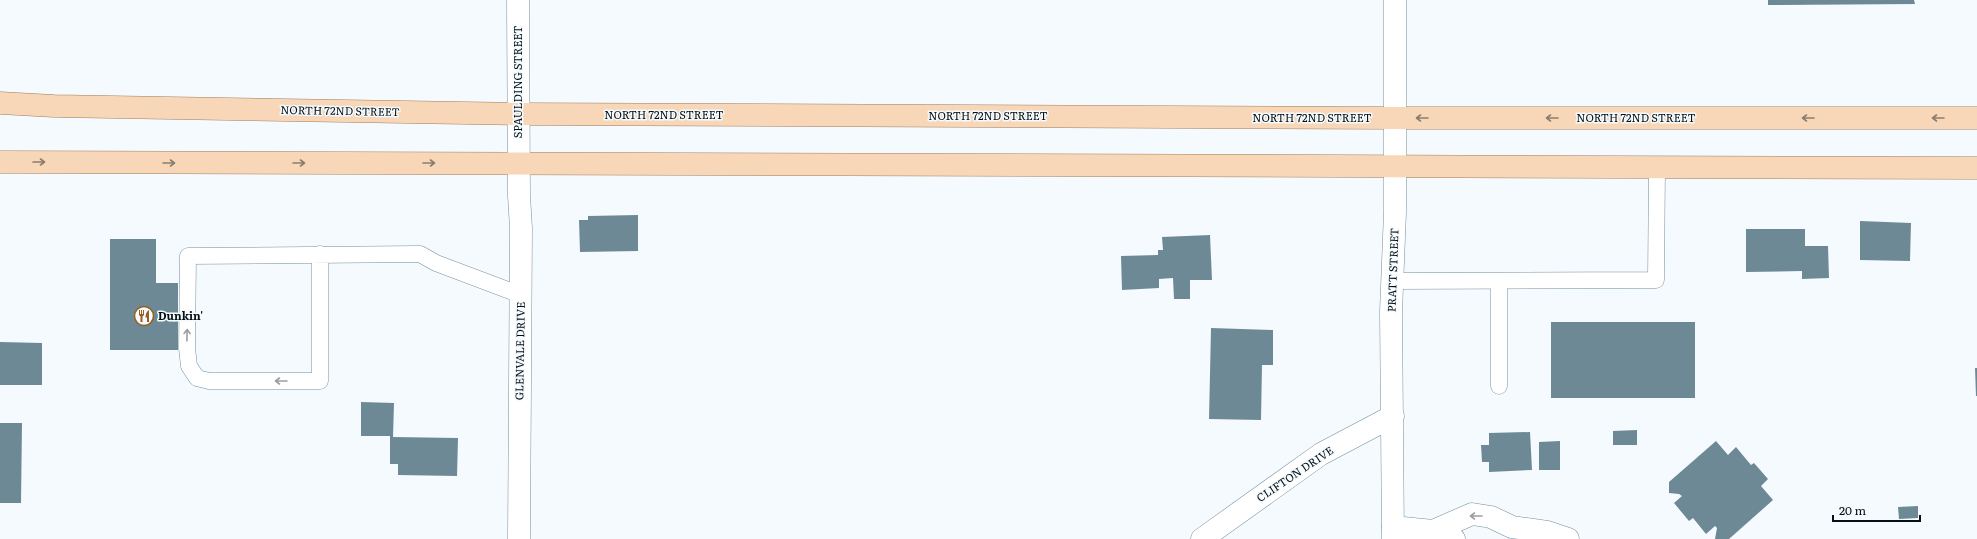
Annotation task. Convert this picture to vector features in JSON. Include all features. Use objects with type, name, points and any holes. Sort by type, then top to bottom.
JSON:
[{"type":"main road","name":"NORTH 72ND STREET","points":[[0,103],[62,106],[518,114],[1395,118],[1977,118]]},
{"type":"main road","points":[[0,162],[1977,168]]},
{"type":"street","name":"SPAULDING STREET","points":[[518,0],[518,164]]},
{"type":"street","name":"PRATT STREET","points":[[1393,533],[1392,281],[1395,166],[1395,0]]},
{"type":"street","name":"GLENVALE DRIVE","points":[[518,164],[521,228],[519,539]]},
{"type":"street","name":"CLIFTON DRIVE","points":[[1202,539],[1321,454],[1393,416]]},
{"type":"street","points":[[1393,533],[1432,531],[1472,514],[1491,517],[1503,533],[1548,532],[1568,539]]},
{"type":"street","points":[[1432,531],[1454,539]]},
{"type":"lane","points":[[1392,281],[1656,280],[1657,167]]},
{"type":"lane","points":[[320,254],[320,381],[209,381],[197,378],[189,366],[187,348],[188,256],[320,254],[420,254],[436,263],[521,295]]},
{"type":"lane","points":[[1499,281],[1499,386]]},
{"type":"building","points":[[1768,0],[1914,0],[1915,4],[1768,5]]},
{"type":"building","points":[[638,215],[638,251],[580,252],[579,220],[588,220],[588,216]]},
{"type":"building","points":[[1860,221],[1911,223],[1910,261],[1860,260]]},
{"type":"building","points":[[1746,229],[1805,229],[1805,246],[1828,246],[1829,278],[1802,279],[1802,271],[1746,272]]},
{"type":"building","points":[[1210,235],[1212,280],[1190,280],[1190,299],[1174,299],[1173,278],[1159,279],[1159,288],[1122,290],[1121,256],[1158,255],[1158,250],[1163,250],[1162,237]]},
{"type":"building","name":"Dunkin'","points":[[110,239],[156,239],[156,283],[178,283],[178,350],[110,350]]},
{"type":"building","points":[[1551,322],[1695,322],[1695,398],[1551,398]]},
{"type":"building","points":[[1211,328],[1273,330],[1273,365],[1262,365],[1261,420],[1209,419]]},
{"type":"building","points":[[0,342],[42,343],[42,385],[0,385]]},
{"type":"building","points":[[1975,368],[1977,368],[1977,396],[1976,396]]},
{"type":"building","points":[[361,402],[394,403],[393,437],[458,438],[457,476],[398,475],[398,464],[390,464],[390,436],[361,436]]},
{"type":"building","points":[[0,423],[22,423],[21,503],[0,503]]},
{"type":"building","points":[[1637,430],[1637,445],[1613,445],[1613,431]]},
{"type":"building","points":[[1530,432],[1532,470],[1489,472],[1489,462],[1482,462],[1481,445],[1489,445],[1489,433]]},
{"type":"building","points":[[1560,441],[1560,470],[1539,470],[1539,442]]},
{"type":"building","points":[[1716,441],[1728,455],[1736,447],[1751,465],[1754,463],[1768,479],[1761,486],[1773,500],[1729,539],[1715,539],[1717,528],[1715,526],[1706,534],[1693,518],[1689,521],[1674,503],[1682,496],[1679,494],[1669,493],[1669,482]]},
{"type":"building","points":[[1918,506],[1918,518],[1899,519],[1898,507]]},
{"type":"place","name":"Dunkin'","points":[[144,316]]}]
